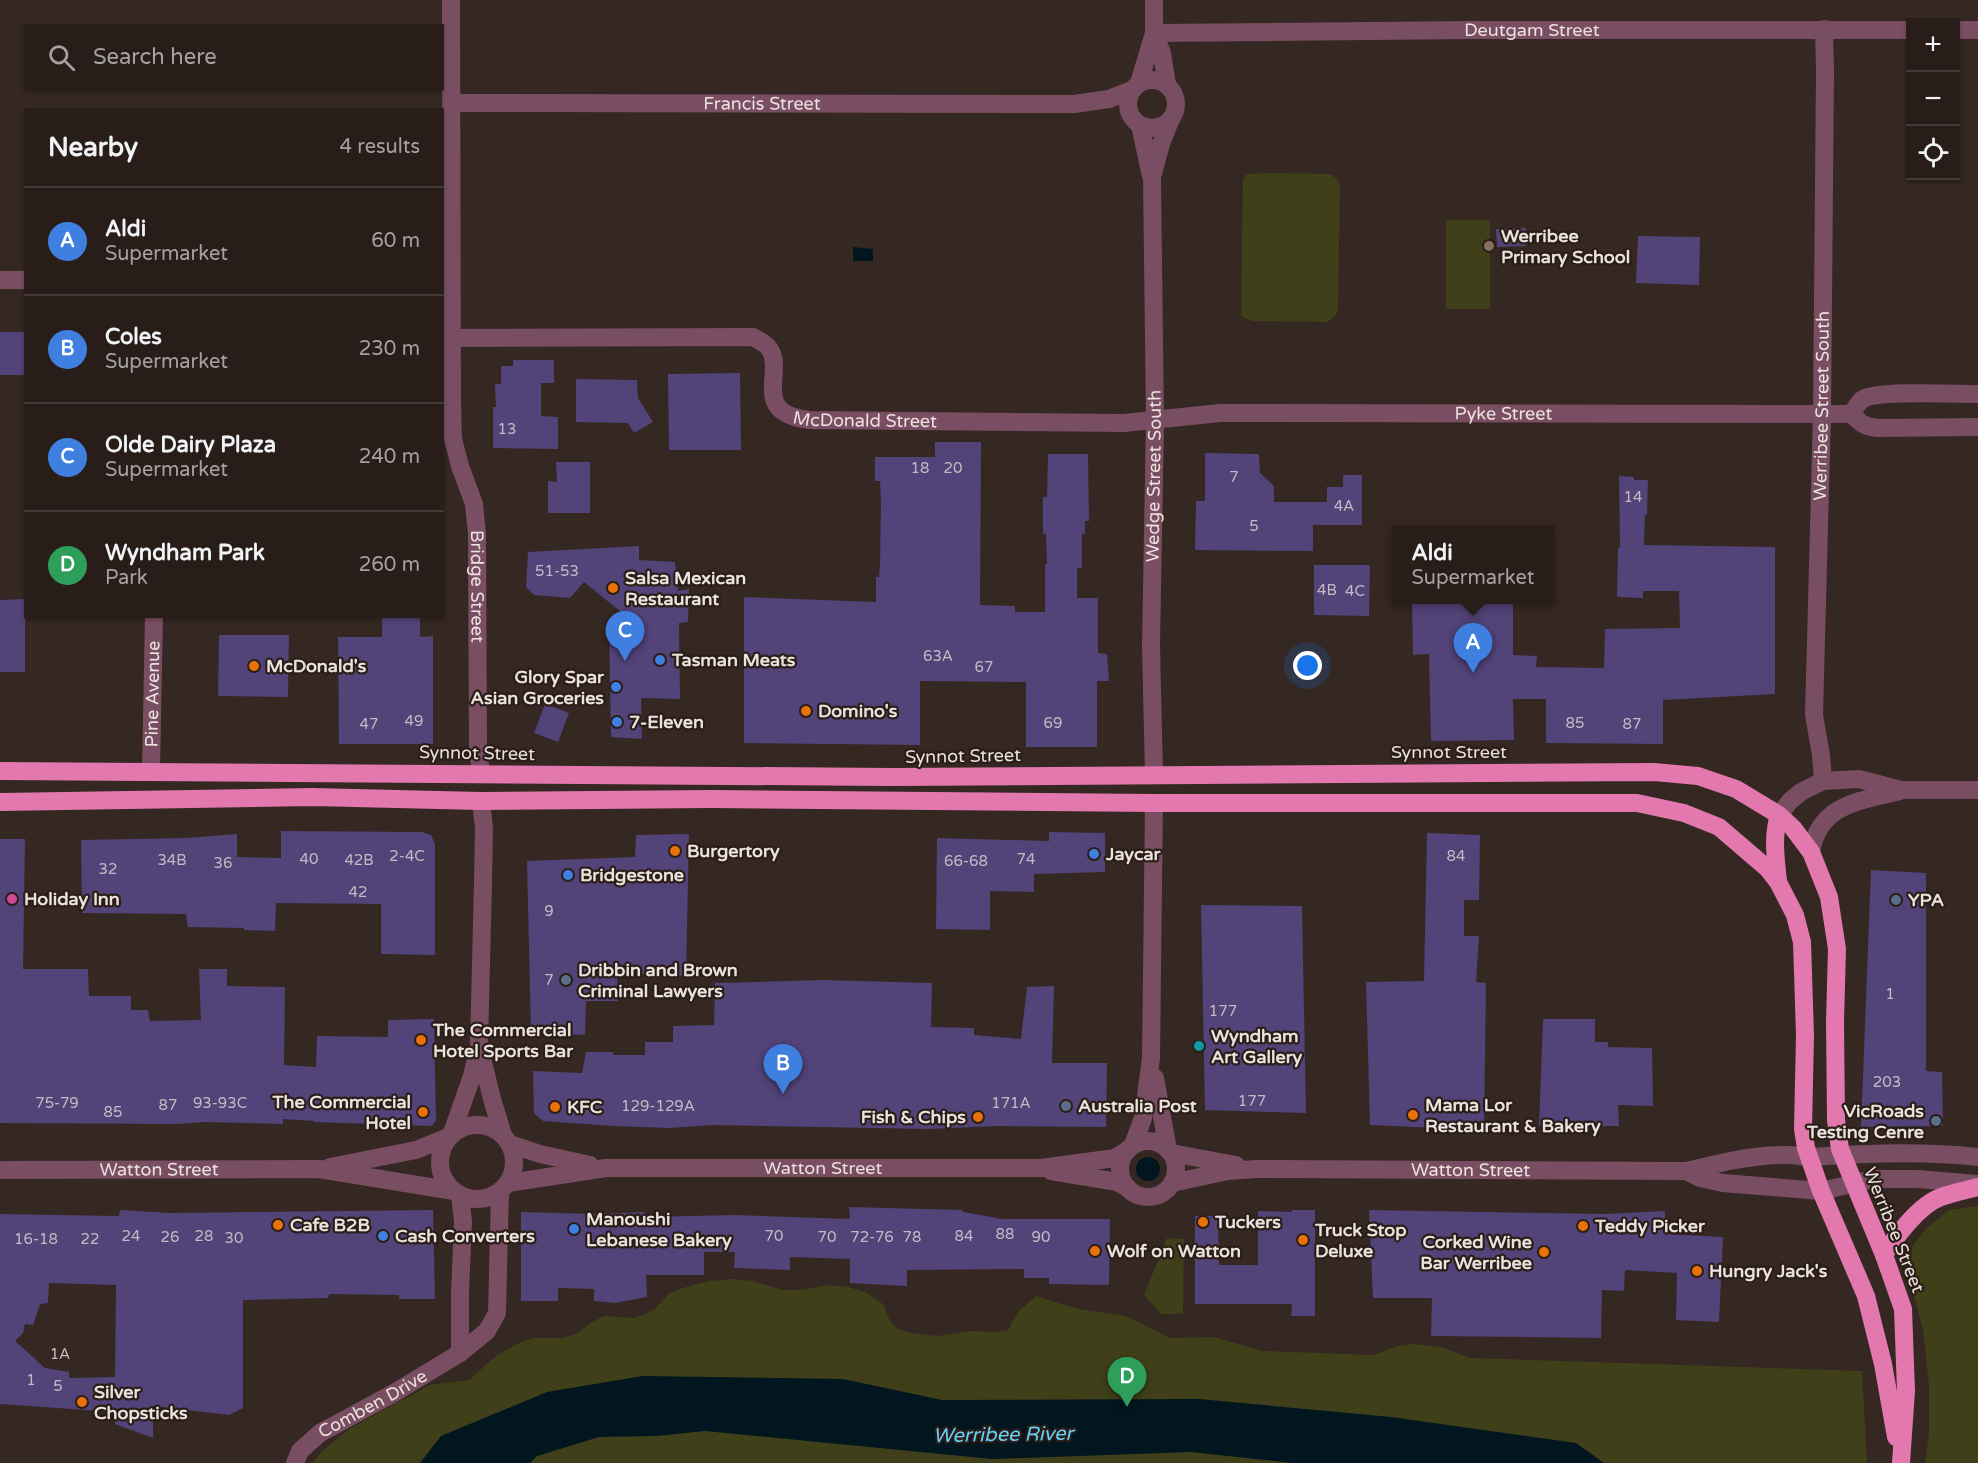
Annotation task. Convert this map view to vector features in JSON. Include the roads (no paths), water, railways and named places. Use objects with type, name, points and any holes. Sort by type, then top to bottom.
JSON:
[{"type":"highway","name":"Synnot Street","points":[[4,771],[711,777],[1654,772],[1695,775],[1736,789],[1779,815]]},
{"type":"highway","points":[[4,771],[5,802],[312,797],[481,801],[711,799],[1405,803],[1399,774]]},
{"type":"highway","points":[[150,771],[162,799]]},
{"type":"highway","points":[[481,774],[481,801]]},
{"type":"highway","points":[[1154,774],[1154,803]]},
{"type":"highway","points":[[711,777],[711,799]]},
{"type":"highway","points":[[893,777],[896,800]]},
{"type":"highway","name":"Werribee Street","points":[[1405,803],[1637,803],[1684,813],[1719,827],[1751,854],[1778,882],[1795,915],[1802,942],[1805,1035],[1803,1129],[1809,1157],[1821,1191],[1866,1296],[1883,1364],[1901,1462]]},
{"type":"highway","points":[[1778,882],[1774,843],[1779,815]]},
{"type":"highway","name":"Werribee Street","points":[[1779,815],[1793,828],[1811,852],[1828,897],[1837,950],[1836,1120],[1842,1154],[1884,1255],[1903,1309],[1906,1391],[1901,1462]]},
{"type":"highway","points":[[1884,1255],[1913,1218],[1929,1204],[1939,1197],[1978,1185]]},
{"type":"street","name":"Bridge Street","points":[[452,0],[452,103],[447,281],[453,338],[453,439],[474,504],[476,524],[478,749],[481,774]]},
{"type":"street","points":[[1135,87],[1152,80],[1167,85],[1172,90],[1176,102],[1174,115],[1170,121],[1155,128],[1136,121],[1128,101],[1154,33],[1154,0]]},
{"type":"street","name":"Werribee Street South","points":[[1823,781],[1814,716],[1822,414],[1824,29]]},
{"type":"street","name":"Deutgam Street","points":[[1154,33],[1906,30]]},
{"type":"street","points":[[1960,30],[1978,30]]},
{"type":"street","points":[[1154,33],[1162,53],[1167,85]]},
{"type":"street","name":"Francis Street","points":[[452,103],[1074,104],[1109,99],[1135,87]]},
{"type":"street","name":"Francis Street","points":[[1074,104],[1118,112],[1136,121]]},
{"type":"street","name":"Wedge Street South","points":[[1136,121],[1152,177],[1155,419],[1151,646],[1154,774]]},
{"type":"street","name":"Wedge Street South","points":[[1152,177],[1170,121]]},
{"type":"street","points":[[0,280],[24,280]]},
{"type":"street","name":"McDonald Street","points":[[453,338],[753,336],[770,348],[773,359],[773,395],[776,404],[783,411],[798,419],[1124,423],[1155,419]]},
{"type":"street","points":[[1852,414],[1858,403],[1870,396],[1978,394]]},
{"type":"street","name":"Pyke Street","points":[[1155,419],[1220,413],[1852,414],[1858,422],[1867,427],[1978,427]]},
{"type":"street","name":"Pine Avenue","points":[[150,771],[154,618]]},
{"type":"street","points":[[1779,815],[1801,792],[1823,781],[1859,779],[1901,790],[1978,790]]},
{"type":"street","points":[[1811,852],[1817,831],[1832,813],[1851,804],[1901,790]]},
{"type":"street","points":[[479,1046],[492,1099],[515,1163],[504,1187],[491,1196],[481,1199],[457,1193],[446,1182],[441,1171],[440,1159],[442,1148],[450,1135],[472,1076],[479,1046],[483,882],[481,801]]},
{"type":"street","points":[[1151,1058],[1170,1151],[1176,1168],[1168,1189],[1155,1196],[1140,1196],[1128,1188],[1120,1173],[1121,1165],[1143,1118],[1151,1058],[1154,803]]},
{"type":"street","points":[[450,1135],[462,1127],[484,1124],[494,1128],[506,1139]]},
{"type":"street","name":"Watton Street","points":[[319,1169],[416,1150],[450,1135]]},
{"type":"street","name":"Watton Street","points":[[506,1139],[552,1157],[606,1168]]},
{"type":"street","points":[[1131,1147],[1148,1141],[1156,1142],[1170,1151]]},
{"type":"street","name":"Watton Street","points":[[504,1187],[606,1168],[1041,1168],[1115,1158],[1131,1147]]},
{"type":"street","name":"Watton Street","points":[[1170,1151],[1256,1169]]},
{"type":"street","name":"Watton Street","points":[[1172,1183],[1256,1169],[1686,1171],[1727,1161],[1785,1155],[1809,1157],[1842,1154],[1909,1154],[1978,1157]]},
{"type":"street","name":"Watton Street","points":[[1041,1168],[1117,1182],[1128,1188]]},
{"type":"street","name":"Watton Street","points":[[0,1170],[319,1169],[457,1193]]},
{"type":"street","name":"Watton Street","points":[[1686,1171],[1700,1178],[1723,1183],[1821,1191],[1874,1179],[1918,1179],[1978,1185]]},
{"type":"street","name":"Comben Drive","points":[[295,1463],[300,1451],[320,1433],[394,1393],[460,1353],[487,1331],[497,1313],[504,1187]]},
{"type":"street","points":[[457,1193],[463,1221],[460,1353]]},
{"type":"water","points":[[853,247],[873,249],[873,261],[853,261]]},
{"type":"water","points":[[1148,1157],[1157,1160],[1160,1169],[1157,1178],[1148,1181],[1139,1178],[1136,1169],[1139,1160]]},
{"type":"water","name":"Werribee River","points":[[643,1376],[843,1379],[942,1400],[1199,1399],[1391,1417],[1576,1443],[1604,1463],[1292,1463],[1191,1452],[992,1459],[705,1431],[657,1436],[599,1437],[537,1456],[530,1463],[420,1463],[441,1436],[547,1392]]},
{"type":"place","name":"Werribee Primary School","points":[[1489,246]]},
{"type":"place","name":"Salsa Mexican Restaurant","points":[[613,588]]},
{"type":"place","name":"Tasman Meats","points":[[660,660]]},
{"type":"place","name":"Olde Dairy Plaza","points":[[625,661]]},
{"type":"place","name":"McDonald's","points":[[254,666]]},
{"type":"place","name":"Aldi","points":[[1473,673]]},
{"type":"place","name":"Glory Spar Asian Groceries","points":[[616,687]]},
{"type":"place","name":"Domino's","points":[[806,711]]},
{"type":"place","name":"7-Eleven","points":[[617,722]]},
{"type":"place","name":"Burgertory","points":[[675,851]]},
{"type":"place","name":"Jaycar","points":[[1094,854]]},
{"type":"place","name":"Bridgestone","points":[[568,875]]},
{"type":"place","name":"Holiday Inn","points":[[12,899]]},
{"type":"place","name":"YPA","points":[[1896,900]]},
{"type":"place","name":"Dribbin and Brown Criminal Lawyers","points":[[566,980]]},
{"type":"place","name":"The Commercial Hotel Sports Bar","points":[[421,1040]]},
{"type":"place","name":"Wyndham Art Gallery","points":[[1199,1046]]},
{"type":"place","name":"Coles","points":[[783,1094]]},
{"type":"place","name":"Australia Post","points":[[1066,1106]]},
{"type":"place","name":"KFC","points":[[555,1107]]},
{"type":"place","name":"The Commercial Hotel","points":[[423,1112]]},
{"type":"place","name":"Mama Lor Restaurant & Bakery","points":[[1413,1115]]},
{"type":"place","name":"Fish & Chips","points":[[978,1117]]},
{"type":"place","name":"VicRoads Testing Cenre","points":[[1936,1121]]},
{"type":"place","name":"Tuckers","points":[[1203,1222]]},
{"type":"place","name":"Cafe B2B","points":[[278,1225]]},
{"type":"place","name":"Teddy Picker","points":[[1583,1226]]},
{"type":"place","name":"Manoushi Lebanese Bakery","points":[[574,1229]]},
{"type":"place","name":"Cash Converters","points":[[383,1236]]},
{"type":"place","name":"Truck Stop Deluxe","points":[[1303,1240]]},
{"type":"place","name":"Wolf on Watton","points":[[1095,1251]]},
{"type":"place","name":"Corked Wine Bar Werribee","points":[[1544,1252]]},
{"type":"place","name":"Hungry Jack's","points":[[1697,1271]]},
{"type":"place","name":"Silver Chopsticks","points":[[82,1402]]},
{"type":"place","name":"Wyndham Park","points":[[1127,1407]]}]
